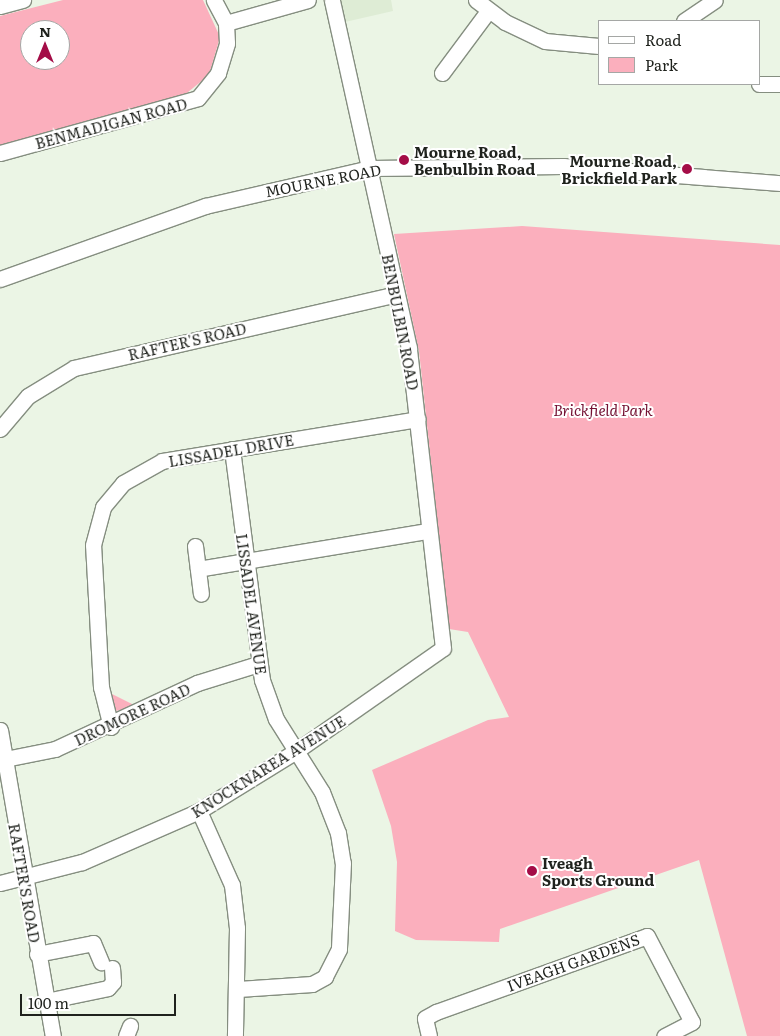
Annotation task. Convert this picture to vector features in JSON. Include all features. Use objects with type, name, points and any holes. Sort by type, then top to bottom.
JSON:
[{"type":"street","points":[[0,6],[23,0]]},
{"type":"street","points":[[214,0],[226,23],[308,0]]},
{"type":"street","name":"BENBULBIN ROAD","points":[[332,0],[409,348],[418,419],[428,531],[443,648]]},
{"type":"street","points":[[476,0],[488,11],[545,41],[598,46]]},
{"type":"street","points":[[685,20],[714,0]]},
{"type":"street","points":[[442,72],[488,11]]},
{"type":"street","name":"BENMADIGAN ROAD","points":[[0,153],[198,98],[224,59],[226,23]]},
{"type":"street","points":[[760,84],[780,84]]},
{"type":"street","name":"MOURNE ROAD","points":[[0,279],[205,206],[368,168],[563,166],[780,184]]},
{"type":"street","name":"RAFTER'S ROAD","points":[[0,429],[28,396],[74,368],[396,294]]},
{"type":"street","name":"LISSADEL DRIVE","points":[[111,726],[103,706],[99,666],[93,544],[97,521],[123,483],[154,465],[232,449],[418,419]]},
{"type":"street","name":"LISSADEL AVENUE","points":[[232,449],[258,664],[274,715],[322,792],[341,847],[337,958],[325,977],[312,984],[238,989]]},
{"type":"street","points":[[198,569],[428,531]]},
{"type":"street","points":[[195,546],[201,594]]},
{"type":"street","name":"KNOCKNAREA AVENUE","points":[[0,883],[23,879],[112,850],[199,811],[296,751],[443,648]]},
{"type":"street","name":"DROMORE ROAD","points":[[5,759],[55,749],[111,726],[197,683],[258,664]]},
{"type":"street","name":"RAFTER'S ROAD","points":[[0,730],[23,879],[52,1036]]},
{"type":"street","points":[[199,811],[232,885],[238,989],[235,1036]]},
{"type":"street","name":"IVEAGH GARDENS","points":[[429,1036],[425,1018],[436,1012],[647,936],[692,1022],[664,1036]]},
{"type":"street","points":[[37,954],[92,943],[106,965],[113,982],[108,988],[46,1001]]},
{"type":"shaded area","points":[[341,0],[391,0],[393,11],[345,22]]},
{"type":"green space","points":[[63,0],[203,0],[220,37],[209,75],[177,101],[0,146],[0,16]]},
{"type":"green space","name":"Brickfield Park","points":[[522,226],[780,245],[780,1036],[747,1036],[699,860],[500,929],[499,942],[416,940],[395,931],[397,862],[391,826],[372,770],[488,720],[509,717],[468,632],[449,629],[419,351],[394,234]]},
{"type":"green space","points":[[110,693],[132,704],[131,708],[115,711]]},
{"type":"place","name":"Mourne Road, Benbulbin Road","points":[[404,160]]},
{"type":"place","name":"Mourne Road, Brickfield Park","points":[[687,169]]},
{"type":"place","name":"Iveagh Sports Ground","points":[[532,871]]}]
